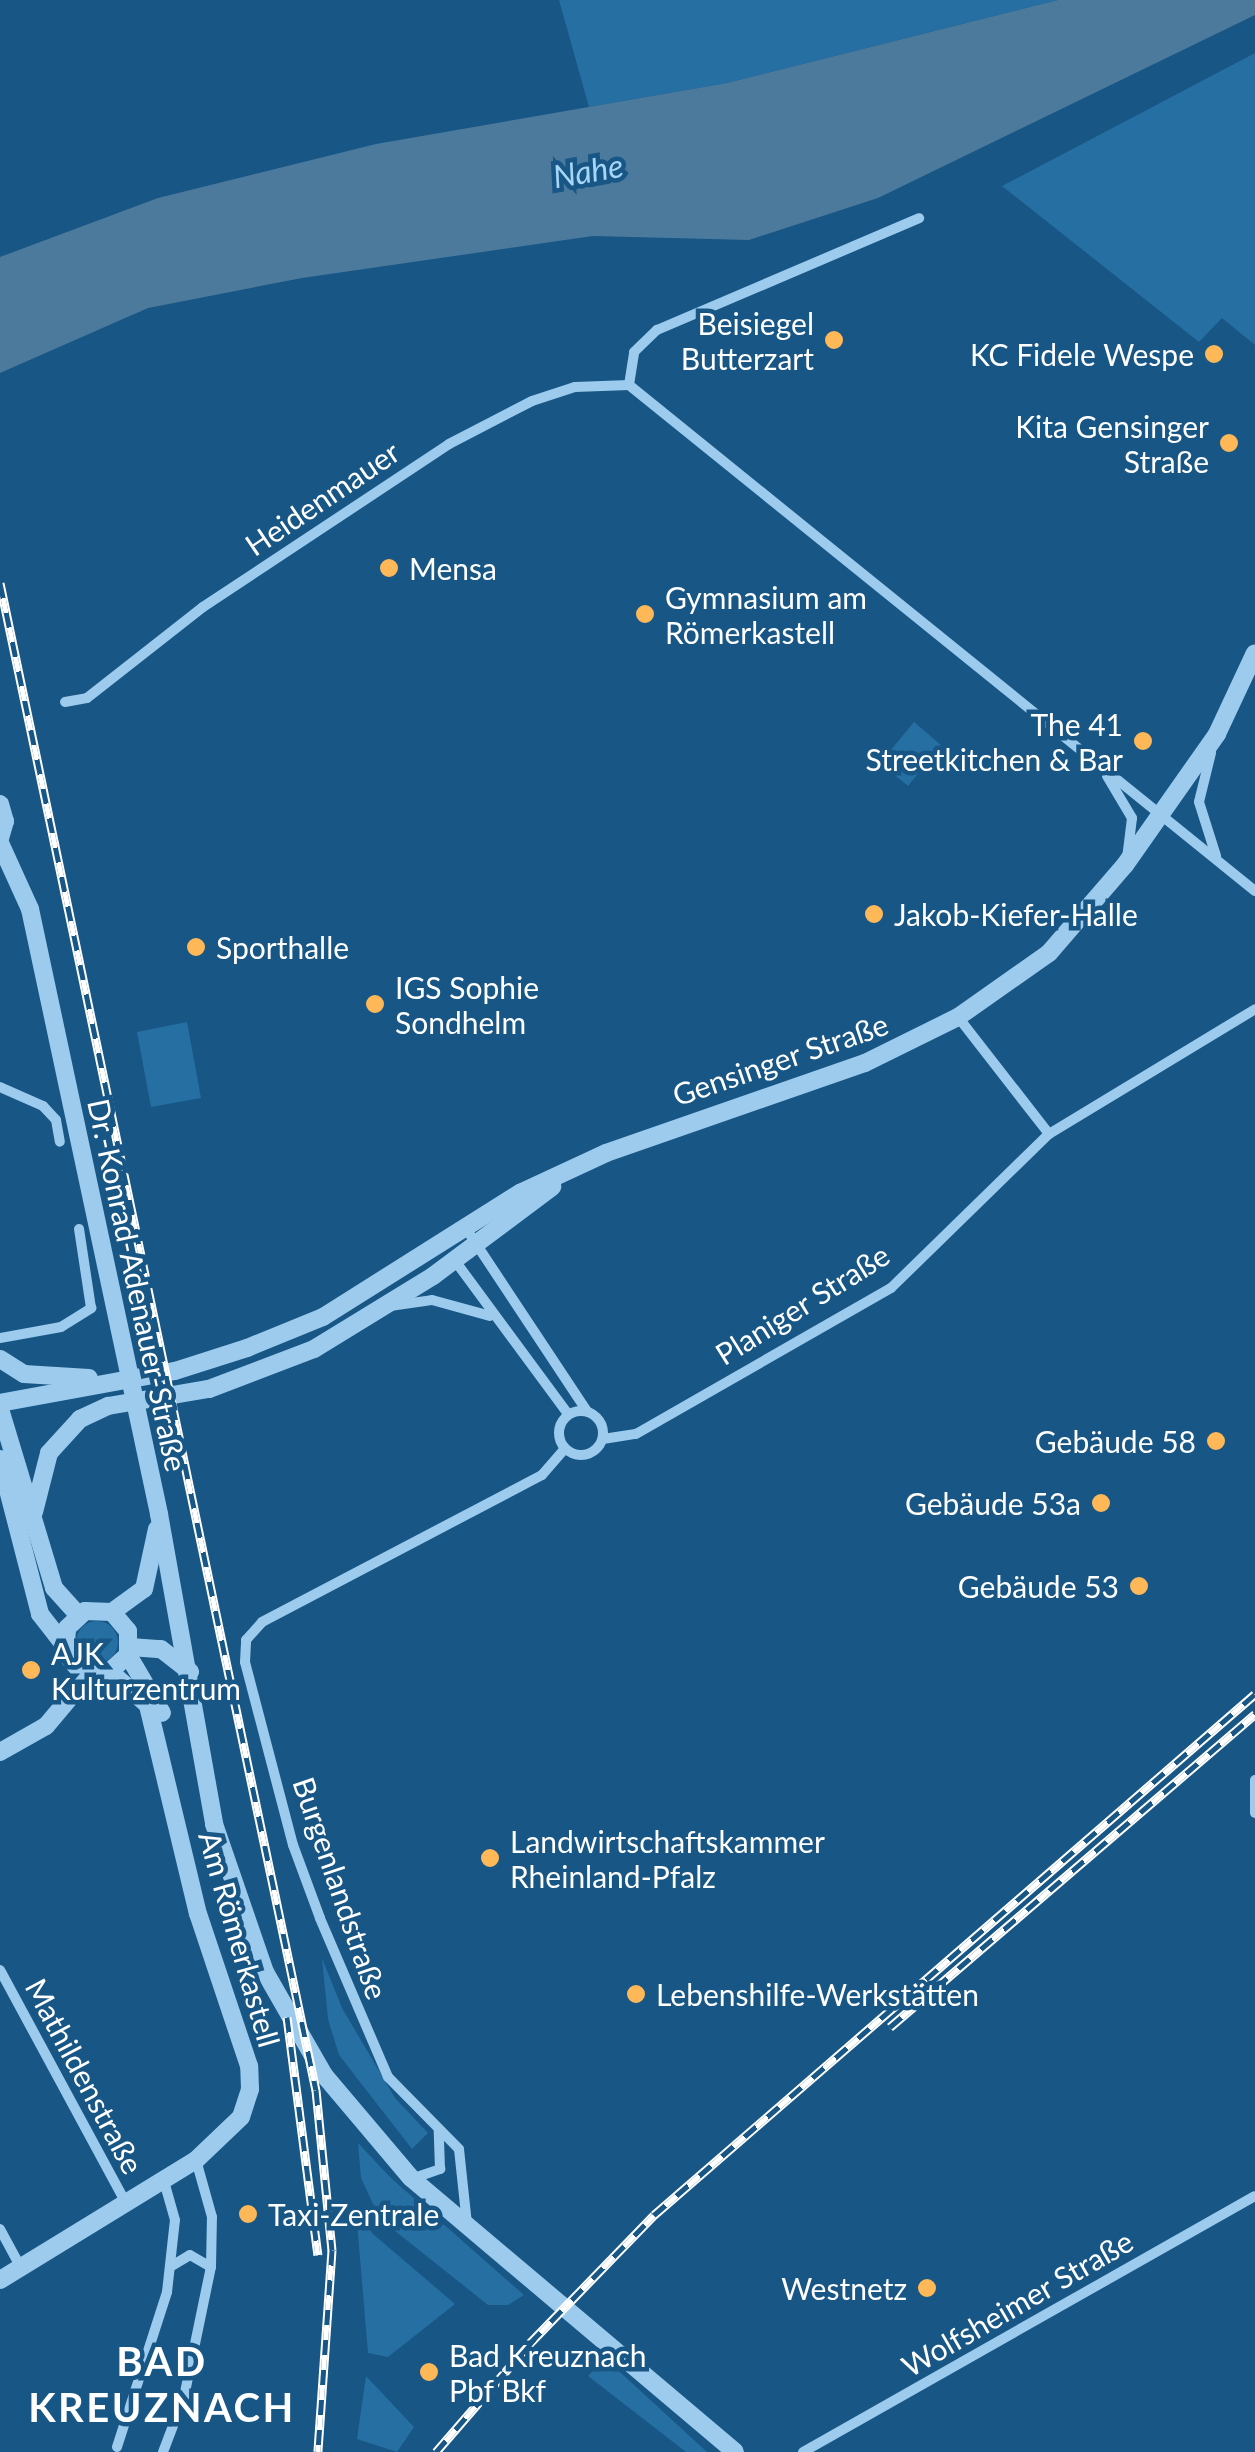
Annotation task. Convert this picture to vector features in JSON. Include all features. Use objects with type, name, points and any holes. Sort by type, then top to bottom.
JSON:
[{"type":"street","points":[[919,218],[657,330],[634,352],[629,385],[1255,891]]},
{"type":"street","name":"Heidenmauer","points":[[66,702],[87,698],[204,607],[449,444],[560,391],[629,385]]},
{"type":"street","name":"Gensinger Straße","points":[[0,1406],[218,1360],[323,1317],[464,1228],[653,1133],[865,1064],[958,1018],[1049,953],[1125,865],[1216,734],[1255,653]]},
{"type":"street","points":[[1216,734],[1199,802],[1219,861]]},
{"type":"street","points":[[1101,766],[1132,818],[1125,865]]},
{"type":"street","points":[[0,804],[6,821],[0,841]]},
{"type":"street","name":"Dr.-Konrad-Adenauer-Straße","points":[[0,841],[30,909],[159,1514],[194,1694],[214,1824],[257,1954],[324,2074],[405,2172],[685,2414]]},
{"type":"street","name":"Dr.-Konrad-Adenauer-Straße","points":[[0,866],[30,909]]},
{"type":"street","name":"Planiger Straße","points":[[246,1640],[262,1622],[542,1475],[565,1449],[586,1455],[602,1439],[636,1434],[891,1288],[1049,1134],[1255,1009]]},
{"type":"street","points":[[958,1018],[1049,1134]]},
{"type":"street","points":[[0,1087],[42,1106],[56,1120],[60,1142]]},
{"type":"street","name":"Gensinger Straße","points":[[34,1512],[49,1453],[80,1419],[108,1406],[182,1396],[262,1372],[388,1307],[568,1174]]},
{"type":"street","points":[[464,1228],[587,1411],[602,1425],[602,1439]]},
{"type":"street","points":[[0,1338],[61,1327],[91,1308],[79,1229]]},
{"type":"street","points":[[443,1242],[490,1316],[568,1414]]},
{"type":"street","points":[[388,1307],[432,1300],[490,1316]]},
{"type":"street","points":[[0,1359],[40,1377],[135,1378]]},
{"type":"street","points":[[0,1406],[54,1588],[78,1615]]},
{"type":"street","points":[[568,1414],[587,1411]]},
{"type":"street","points":[[565,1449],[558,1431],[568,1414]]},
{"type":"street","name":"Am Römerkastell","points":[[0,1459],[40,1614],[64,1645],[74,1667],[98,1674],[148,1705],[198,1914],[249,2066],[241,2117],[196,2160],[0,2280]]},
{"type":"street","points":[[78,1615],[112,1612],[144,1589],[159,1514]]},
{"type":"street","name":"Am Römerkastell","points":[[112,1612],[124,1623],[129,1651],[162,1711],[166,1773]]},
{"type":"street","points":[[64,1645],[78,1615]]},
{"type":"street","name":"Burgenlandstraße","points":[[246,1640],[245,1662],[293,1845],[320,1918],[388,2077],[459,2149],[468,2230]]},
{"type":"street","points":[[0,1752],[46,1726],[98,1674],[129,1651],[161,1649],[190,1672]]},
{"type":"street","points":[[1255,1780],[1255,1813]]},
{"type":"street","name":"Mathildenstraße","points":[[0,1970],[127,2205]]},
{"type":"street","points":[[405,2172],[428,2178],[440,2168],[439,2130]]},
{"type":"street","points":[[164,2452],[184,2397],[211,2267],[212,2217],[196,2160]]},
{"type":"street","points":[[117,2447],[154,2345],[170,2267],[175,2220],[164,2181]]},
{"type":"street","name":"Wolfsheimer Straße","points":[[804,2452],[1255,2196]]},
{"type":"street","points":[[0,2229],[21,2268]]},
{"type":"street","points":[[170,2267],[190,2256],[211,2267]]},
{"type":"street","points":[[685,2414],[724,2452]]},
{"type":"street","points":[[685,2414],[735,2452]]},
{"type":"shaded area","points":[[559,0],[1058,0],[727,83],[589,107]]},
{"type":"shaded area","points":[[1255,53],[1255,345],[1222,318],[1199,342],[1002,186]]},
{"type":"shaded area","points":[[914,722],[941,745],[908,786],[880,763]]},
{"type":"shaded area","points":[[187,1022],[201,1098],[151,1107],[137,1032]]},
{"type":"shaded area","points":[[97,1621],[112,1627],[118,1642],[112,1657],[97,1663],[82,1657],[76,1642],[82,1627]]},
{"type":"shaded area","points":[[322,1958],[342,2008],[395,2098],[428,2133],[412,2149],[339,2055],[328,2019]]},
{"type":"shaded area","points":[[358,2143],[391,2178],[524,2295],[508,2305],[488,2305],[380,2219],[361,2178]]},
{"type":"shaded area","points":[[356,2210],[373,2234],[455,2304],[388,2357],[368,2353]]},
{"type":"shaded area","points":[[602,2361],[621,2373],[707,2452],[686,2452],[588,2376]]},
{"type":"shaded area","points":[[366,2376],[414,2427],[397,2452],[357,2439]]},
{"type":"water","name":"Nahe","points":[[1058,0],[1255,0],[1255,15],[878,198],[749,240],[593,236],[302,278],[148,308],[0,373],[0,257],[158,198],[376,144],[727,83]]},
{"type":"railway","points":[[0,583],[316,2090],[332,2250],[318,2452]]},
{"type":"railway","points":[[436,2452],[530,2343],[654,2215],[1255,1694]]},
{"type":"railway","points":[[890,2027],[1255,1714]]},
{"type":"railway","points":[[287,2017],[318,2255]]},
{"type":"place","name":"Beisiegel Butterzart","points":[[834,340]]},
{"type":"place","name":"KC Fidele Wespe","points":[[1214,354]]},
{"type":"place","name":"Kita Gensinger Straße","points":[[1229,443]]},
{"type":"place","name":"Mensa","points":[[389,568]]},
{"type":"place","name":"Gymnasium am Römerkastell","points":[[645,614]]},
{"type":"place","name":"The 41 Streetkitchen & Bar","points":[[1143,741]]},
{"type":"place","name":"Jakob-Kiefer-Halle","points":[[874,914]]},
{"type":"place","name":"Sporthalle","points":[[196,947]]},
{"type":"place","name":"IGS Sophie Sondhelm","points":[[375,1004]]},
{"type":"place","name":"Gebäude 58","points":[[1216,1441]]},
{"type":"place","name":"Gebäude 53a","points":[[1101,1503]]},
{"type":"place","name":"Gebäude 53","points":[[1139,1586]]},
{"type":"place","name":"AJK Kulturzentrum","points":[[31,1670]]},
{"type":"place","name":"Landwirtschaftskammer Rheinland-Pfalz","points":[[490,1858]]},
{"type":"place","name":"Lebenshilfe-Werkstätten","points":[[636,1994]]},
{"type":"place","name":"Taxi-Zentrale","points":[[248,2214]]},
{"type":"place","name":"Westnetz","points":[[927,2288]]},
{"type":"place","name":"Bad Kreuznach Pbf Bkf","points":[[429,2372]]},
{"type":"district","name":"BAD KREUZNACH","points":[[162,2384]]}]
